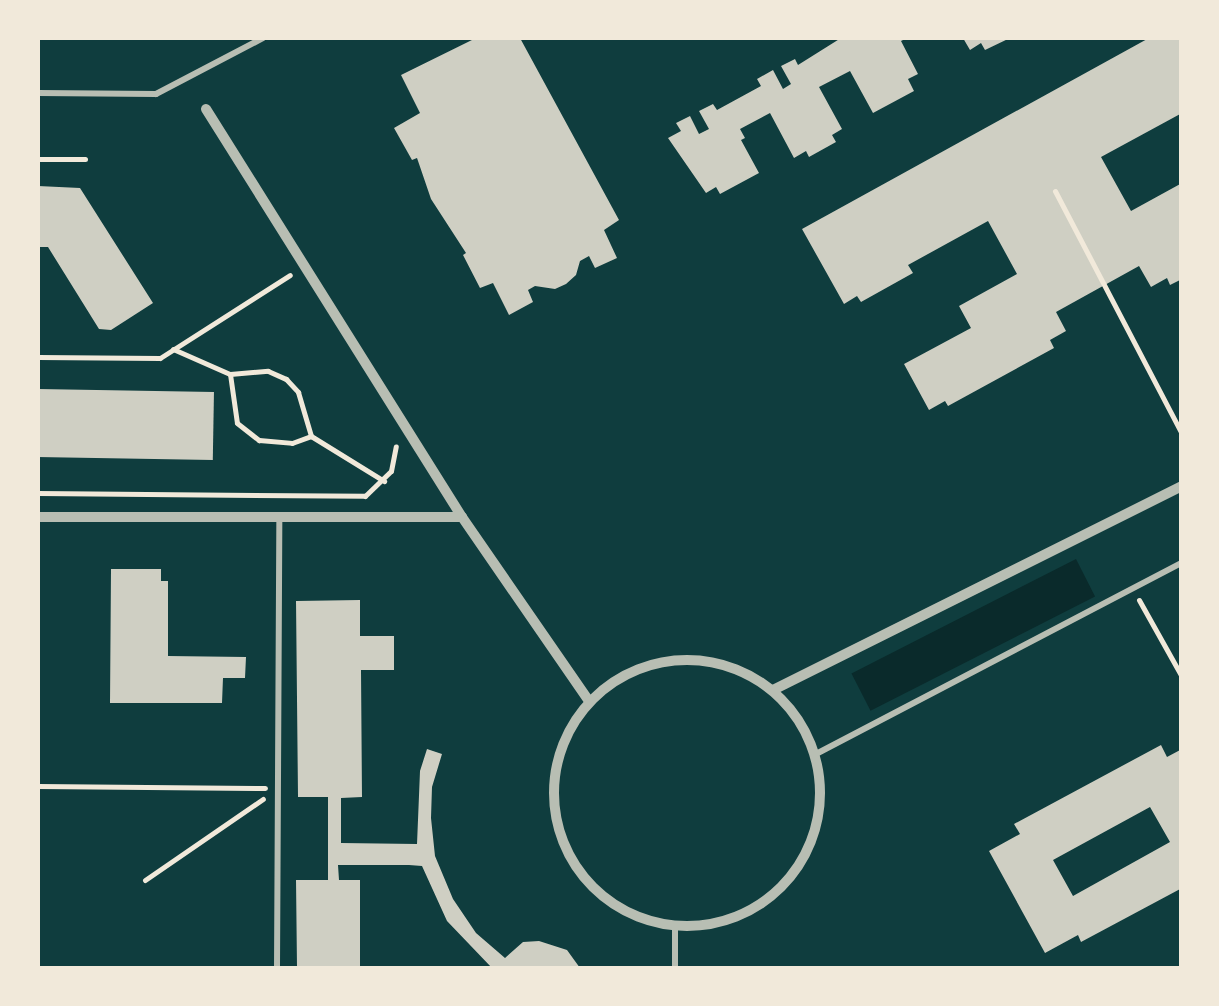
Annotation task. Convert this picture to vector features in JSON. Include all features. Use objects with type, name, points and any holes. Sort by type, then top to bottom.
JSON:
[{"type":"street","points":[[206,110],[462,517],[589,701]]},
{"type":"street","points":[[773,690],[1182,486]]},
{"type":"street","points":[[38,517],[462,517]]},
{"type":"street","points":[[699,660],[738,669],[773,690],[799,719],[816,754],[822,791],[817,828],[802,862],[778,892],[748,913],[712,924],[674,926],[633,916],[597,893],[565,846],[555,820],[553,777],[565,736],[589,701],[621,676],[658,662],[699,660]]},
{"type":"lane","points":[[38,93],[156,94],[263,38]]},
{"type":"lane","points":[[276,968],[280,518]]},
{"type":"lane","points":[[816,754],[1182,563]]},
{"type":"lane","points":[[674,926],[675,968]]},
{"type":"path","points":[[38,159],[85,159]]},
{"type":"path","points":[[1055,191],[1182,434]]},
{"type":"path","points":[[38,358],[160,358],[298,270]]},
{"type":"path","points":[[38,493],[365,496],[384,482],[310,436],[298,392],[286,379],[268,371],[230,374],[173,349]]},
{"type":"path","points":[[230,374],[233,412],[247,432],[277,444],[310,436]]},
{"type":"path","points":[[1132,589],[1182,676]]},
{"type":"path","points":[[38,786],[278,788]]},
{"type":"path","points":[[145,880],[278,788]]},
{"type":"water","points":[[1076,559],[1095,596],[871,711],[851,673]]},
{"type":"building","points":[[476,38],[520,38],[619,220],[604,230],[617,258],[595,268],[589,256],[580,261],[576,275],[566,284],[555,289],[535,286],[528,290],[533,302],[509,315],[493,283],[480,288],[463,255],[466,253],[431,199],[417,158],[412,160],[394,128],[420,113],[401,75]]},
{"type":"building","points":[[841,38],[907,38],[901,41],[918,74],[908,79],[914,91],[873,113],[850,71],[819,87],[842,129],[832,135],[836,142],[809,157],[806,151],[794,158],[770,113],[740,129],[745,138],[741,140],[759,173],[720,194],[716,187],[706,193],[668,138],[681,131],[676,123],[690,116],[699,134],[709,129],[699,111],[713,104],[717,110],[761,86],[757,79],[773,70],[783,89],[791,84],[781,66],[795,59],[798,65]]},
{"type":"building","points":[[963,38],[1010,38],[985,50],[981,43],[970,50]]},
{"type":"building","points":[[1149,38],[1182,38],[1182,113],[1101,157],[1131,211],[1182,183],[1182,279],[1170,285],[1167,278],[1151,287],[1139,266],[1056,312],[1066,331],[1050,340],[1054,348],[948,406],[945,401],[929,410],[904,364],[971,328],[959,306],[1017,274],[988,221],[908,265],[913,273],[861,302],[857,296],[844,304],[802,229]]},
{"type":"building","points":[[38,186],[80,188],[153,303],[111,330],[99,329],[48,247],[38,247]]},
{"type":"building","points":[[38,389],[214,392],[213,460],[38,457]]},
{"type":"building","points":[[111,569],[161,569],[161,581],[168,581],[168,656],[246,657],[245,678],[223,678],[222,703],[110,703]]},
{"type":"building","points":[[360,600],[360,636],[394,636],[394,670],[361,670],[362,797],[341,798],[341,843],[417,844],[420,771],[427,749],[442,754],[432,787],[431,818],[435,856],[453,899],[476,933],[505,958],[523,942],[539,941],[567,950],[580,968],[492,968],[447,921],[422,866],[338,865],[339,880],[360,880],[360,968],[297,968],[296,880],[328,880],[328,797],[298,797],[296,601]]},
{"type":"building","points":[[1161,745],[1167,757],[1182,749],[1182,888],[1081,942],[1078,935],[1045,953],[989,851],[1020,834],[1014,824]],"holes":[[[1150,807],[1170,842],[1073,896],[1053,860]]]}]
